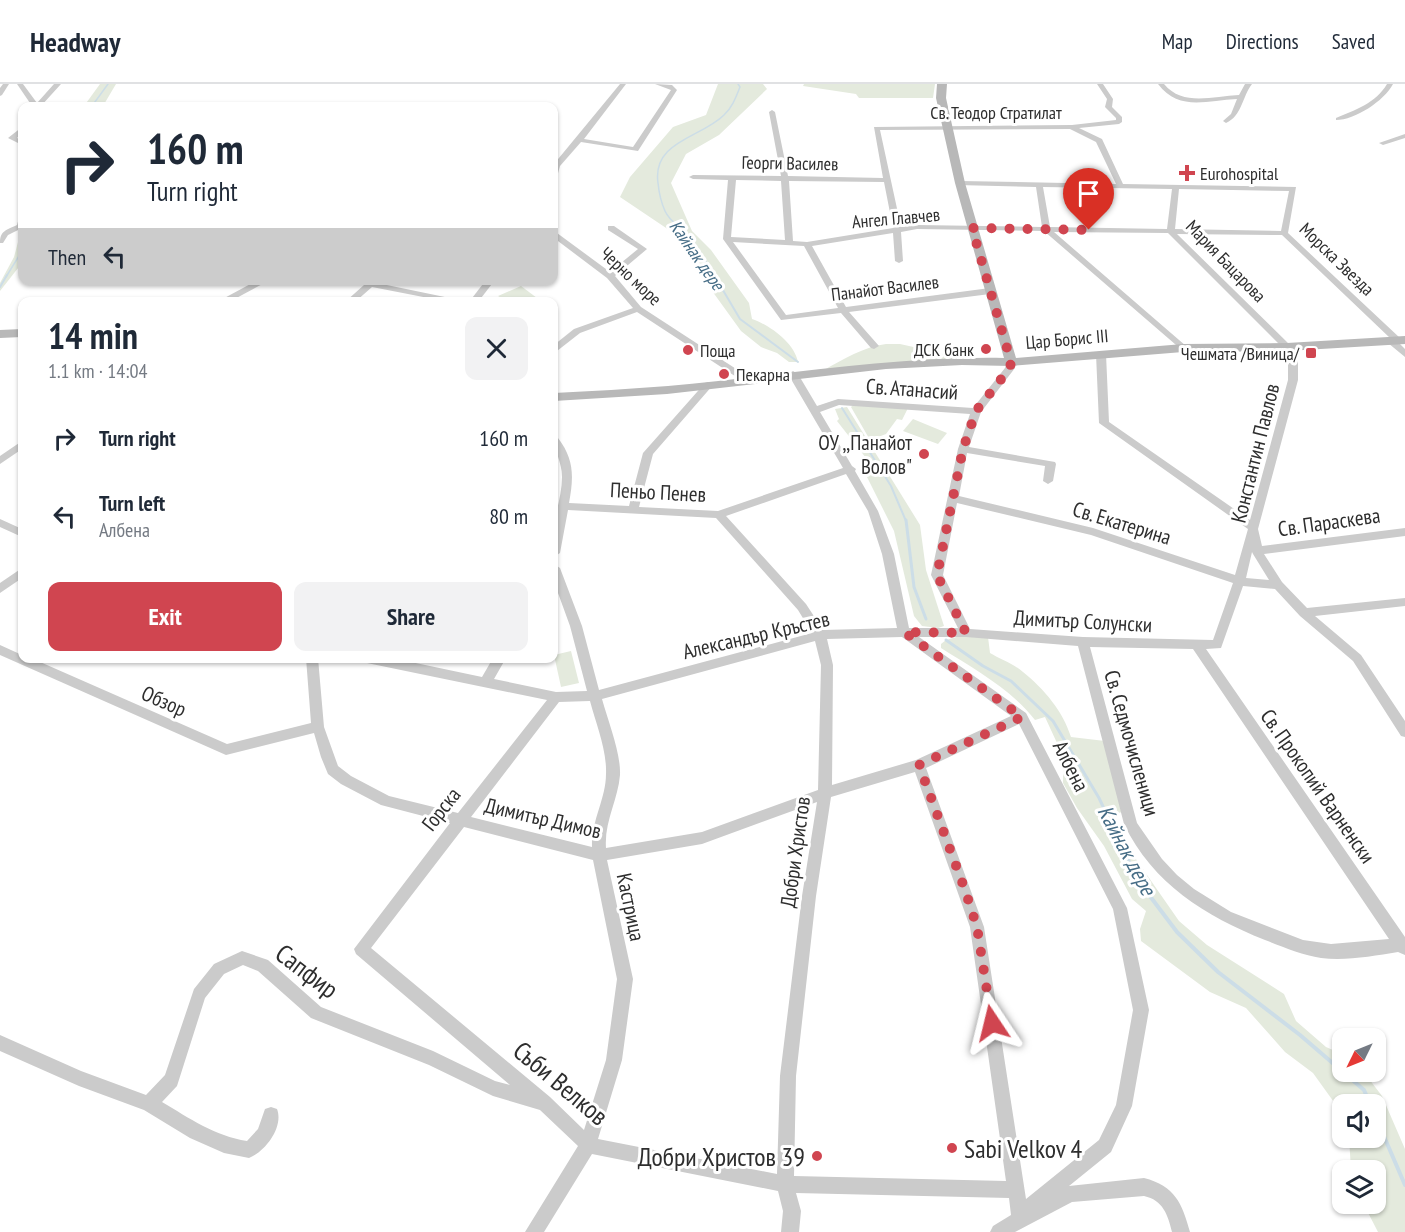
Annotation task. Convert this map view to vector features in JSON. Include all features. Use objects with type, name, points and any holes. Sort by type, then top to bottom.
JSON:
[{"type":"street","points":[[0,94],[6,84]]},
{"type":"street","points":[[20,84],[34,102]]},
{"type":"street","points":[[41,102],[58,84]]},
{"type":"street","points":[[558,164],[623,84]]},
{"type":"street","points":[[579,140],[635,149],[674,90],[658,84]]},
{"type":"street","points":[[942,84],[941,99],[960,183],[1011,362],[1010,368],[976,411],[963,449],[937,575],[966,633]]},
{"type":"street","points":[[1072,127],[1121,121],[1108,107],[1110,99],[1100,84]]},
{"type":"street","points":[[1161,84],[1169,94],[1184,101],[1239,97]]},
{"type":"street","points":[[1226,121],[1233,116],[1239,97],[1250,84]]},
{"type":"street","points":[[1338,119],[1383,96],[1390,84]]},
{"type":"street","points":[[772,112],[785,179],[789,243]]},
{"type":"street","name":"Св. Теодор Стратилат","points":[[887,180],[876,128],[1072,127],[1100,141],[1120,185]]},
{"type":"street","points":[[18,133],[12,138],[18,142]]},
{"type":"street","points":[[1383,143],[1405,136]]},
{"type":"street","name":"Георги Василев","points":[[693,177],[887,180]]},
{"type":"street","points":[[728,239],[732,177]]},
{"type":"street","points":[[887,180],[897,229],[899,261]]},
{"type":"street","points":[[960,183],[1176,186]]},
{"type":"street","points":[[1039,185],[1047,230],[1183,348]]},
{"type":"street","name":"Морска Звезда","points":[[1176,186],[1293,189],[1284,233],[1398,340],[1405,354]]},
{"type":"street","name":"Мария Бацарова","points":[[1176,186],[1171,231],[1287,347]]},
{"type":"street","points":[[0,241],[5,233],[18,227]]},
{"type":"street","points":[[609,276],[643,249],[611,228]]},
{"type":"street","name":"Ангел Главчев","points":[[728,239],[807,244],[897,229],[972,228],[1284,233]]},
{"type":"street","name":"Черно море","points":[[558,238],[609,276],[638,309],[747,380]]},
{"type":"street","name":"Панайот Василев","points":[[728,239],[784,318],[990,291]]},
{"type":"street","points":[[807,244],[843,310],[874,346]]},
{"type":"street","points":[[231,297],[256,285]]},
{"type":"street","points":[[355,297],[369,285]]},
{"type":"street","points":[[387,285],[442,297]]},
{"type":"street","points":[[477,297],[487,285]]},
{"type":"street","points":[[558,346],[577,331],[638,309]]},
{"type":"street","points":[[0,334],[18,333]]},
{"type":"street","name":"Цар Борис III","points":[[558,397],[667,390],[886,365],[962,361],[1011,362],[1183,348],[1287,347],[1398,340]]},
{"type":"street","name":"Константин Павлов","points":[[1287,347],[1293,360],[1293,380],[1253,527],[1257,551],[1278,585],[1304,613],[1358,658],[1405,732]]},
{"type":"street","points":[[1101,354],[1104,423],[1253,527],[1239,581],[1217,645],[1197,646]]},
{"type":"street","points":[[793,374],[822,407],[850,470],[873,511],[888,554],[904,632]]},
{"type":"street","points":[[633,510],[648,453],[708,385]]},
{"type":"street","name":"Св. Атанасий","points":[[822,407],[846,402],[976,411]]},
{"type":"street","points":[[558,444],[567,466],[564,506],[558,535]]},
{"type":"street","points":[[0,461],[18,447]]},
{"type":"street","points":[[963,449],[1051,464],[1048,481]]},
{"type":"street","name":"Пеньо Пенев","points":[[564,506],[719,515],[850,470]]},
{"type":"street","name":"Св. Екатерина","points":[[953,498],[1093,532],[1239,581],[1278,585]]},
{"type":"street","name":"Добри Христов","points":[[719,515],[802,607],[820,635],[827,666],[825,793],[809,896],[788,1076],[785,1184],[792,1211],[790,1232]]},
{"type":"street","points":[[0,523],[18,531]]},
{"type":"street","name":"Св. Параскева","points":[[1257,551],[1405,532]]},
{"type":"street","points":[[0,589],[18,575]]},
{"type":"street","name":"Кастрица","points":[[534,1232],[588,1145],[614,1060],[625,979],[599,855],[598,833],[613,776],[612,761],[576,626],[558,585]]},
{"type":"street","points":[[1304,613],[1405,602]]},
{"type":"street","name":"Александър Кръстев","points":[[391,663],[556,697],[594,696],[820,635],[904,632],[966,633]]},
{"type":"street","name":"Албена","points":[[904,632],[1022,717],[1120,908],[1141,1010],[1124,1106],[1105,1146],[1080,1168],[1036,1200],[1020,1219],[999,1232]]},
{"type":"street","name":"Димитър Солунски","points":[[966,633],[1083,642],[1197,646]]},
{"type":"street","name":"Св. Седмочисленици","points":[[1083,642],[1131,824],[1142,846],[1160,870],[1183,890],[1213,910],[1288,942],[1324,951],[1404,946]]},
{"type":"street","name":"Св. Прокопий Варненски","points":[[1197,646],[1404,946]]},
{"type":"street","name":"Обзор","points":[[0,650],[18,658]]},
{"type":"street","name":"Обзор","points":[[29,663],[226,750],[318,727]]},
{"type":"street","name":"Димитър Димов","points":[[312,663],[318,727],[333,770],[346,780],[386,801],[599,855],[702,838],[825,793],[919,765],[1022,717]]},
{"type":"street","points":[[485,683],[497,663]]},
{"type":"street","name":"Горска","points":[[361,949],[556,697]]},
{"type":"street","points":[[919,765],[977,927],[1020,1219],[1071,1194],[1144,1187],[1155,1189],[1166,1195],[1174,1208],[1181,1232]]},
{"type":"street","name":"Съби Велков","points":[[361,949],[544,1103],[588,1145],[785,1184],[1017,1190]]},
{"type":"street","name":"Сапфир","points":[[149,1104],[171,1080],[199,994],[219,969],[242,958],[263,965],[316,1013],[433,1059],[493,1088],[544,1103]]},
{"type":"street","points":[[0,1043],[79,1078],[149,1104],[196,1132],[230,1147],[249,1150],[268,1131],[271,1114]]},
{"type":"shaded area","points":[[100,84],[116,84],[105,102],[87,102]]},
{"type":"shaded area","points":[[718,84],[763,84],[767,89],[719,135],[686,154],[671,183],[692,231],[711,250],[749,303],[752,319],[780,335],[792,348],[798,362],[789,362],[777,353],[761,347],[741,331],[689,259],[678,236],[620,197],[630,177],[673,127],[706,115]]},
{"type":"shaded area","points":[[804,84],[935,84],[933,98],[859,98],[856,94],[803,86]]},
{"type":"shaded area","points":[[18,242],[18,268],[0,291],[0,283],[14,257]]},
{"type":"shaded area","points":[[521,286],[536,297],[500,297],[498,296]]},
{"type":"shaded area","points":[[886,344],[900,344],[976,361],[824,370],[862,351]]},
{"type":"shaded area","points":[[854,404],[908,408],[902,420],[897,419],[886,434],[870,440],[851,407]]},
{"type":"shaded area","points":[[847,407],[920,525],[926,570],[944,626],[938,628],[922,626],[914,616],[894,531],[864,471],[868,469],[866,458],[837,421],[839,419],[835,409]]},
{"type":"shaded area","points":[[913,419],[947,433],[938,444],[903,431]]},
{"type":"shaded area","points":[[960,636],[988,637],[990,653],[1019,669],[1038,686],[1058,709],[1071,737],[1105,741],[1123,812],[1112,814],[1131,852],[1179,921],[1207,945],[1284,994],[1296,1021],[1332,1050],[1332,1082],[1371,1082],[1380,1094],[1332,1094],[1332,1099],[1313,1073],[1285,1052],[1246,1008],[1210,992],[1141,941],[1140,929],[1146,911],[1132,899],[1104,846],[1077,808],[1063,783],[1063,756],[1045,717],[1035,720],[1003,689],[941,648],[941,644]]},
{"type":"shaded area","points":[[571,651],[579,683],[561,687],[556,663],[558,663],[558,654]]},
{"type":"shaded area","points":[[1386,1105],[1405,1149],[1405,1232],[1378,1232],[1369,1214],[1386,1214],[1386,1160],[1350,1160],[1350,1148],[1386,1148]]},
{"type":"waterway","points":[[95,102],[108,84]]},
{"type":"waterway","name":"Кайнак дере","points":[[715,277],[695,243],[667,215],[661,201],[658,169],[670,149],[714,123],[727,112],[740,87],[738,84]]},
{"type":"waterway","points":[[6,277],[18,258]]},
{"type":"waterway","points":[[0,287],[7,275]]},
{"type":"waterway","name":"Кайнак дере","points":[[714,275],[740,319],[798,362]]},
{"type":"waterway","name":"Кайнак дере","points":[[842,408],[891,486],[906,521]]},
{"type":"waterway","name":"Кайнак дере","points":[[906,520],[914,587],[926,619]]},
{"type":"waterway","name":"Кайнак дере","points":[[946,640],[983,666],[1011,681],[1053,721],[1099,798],[1116,834]]},
{"type":"waterway","name":"Кайнак дере","points":[[1115,832],[1137,879],[1177,932],[1218,972],[1300,1035],[1364,1090],[1366,1094]]},
{"type":"waterway","name":"Кайнак дере","points":[[1386,1141],[1405,1185]]},
{"type":"place","name":"Eurohospital","points":[[1187,173]]},
{"type":"place","name":"ДСК банк","points":[[986,349]]},
{"type":"place","name":"Поща","points":[[688,350]]},
{"type":"place","name":"Чешмата /Виница/","points":[[1311,353]]},
{"type":"place","name":"Пекарна","points":[[724,374]]},
{"type":"place","name":"ОУ ,,Панайот Волов\"","points":[[924,454]]},
{"type":"place","name":"Sabi Velkov 4","points":[[952,1148]]},
{"type":"place","name":"Добри Христов 39","points":[[817,1156]]},
{"type":"route","points":[[992,1023],[977,927],[919,765],[1022,717],[904,632],[966,633],[937,575],[963,449],[976,411],[1010,368],[1011,362],[972,228],[1089,230]]}]
